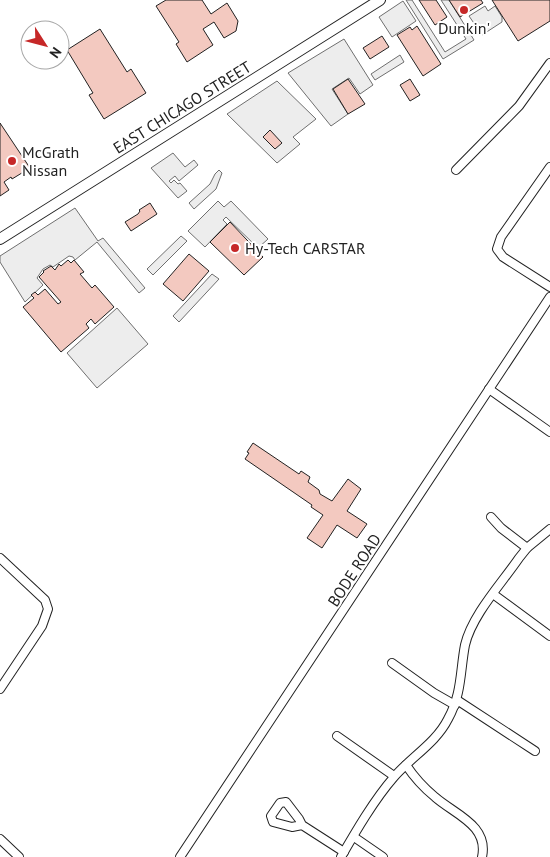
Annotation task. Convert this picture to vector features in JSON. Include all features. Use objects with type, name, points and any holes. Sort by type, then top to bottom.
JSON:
[{"type":"main road","name":"EAST CHICAGO STREET","points":[[0,239],[380,0]]},
{"type":"street","points":[[456,170],[519,106],[550,63]]},
{"type":"street","points":[[550,166],[500,240],[498,251],[503,257],[550,288]]},
{"type":"street","name":"BODE ROAD","points":[[180,857],[550,297]]},
{"type":"street","points":[[489,389],[550,432]]},
{"type":"street","points":[[491,517],[501,528],[527,548]]},
{"type":"street","points":[[302,825],[343,854],[394,776],[436,736],[448,720],[456,703],[466,644],[475,619],[527,548],[550,529]]},
{"type":"street","points":[[0,558],[46,600],[48,609],[42,626],[0,689]]},
{"type":"street","points":[[493,594],[550,636]]},
{"type":"street","points":[[392,664],[434,692],[456,703],[535,751]]},
{"type":"street","points":[[337,736],[394,776]]},
{"type":"street","points":[[406,765],[413,775],[436,798],[478,830],[482,845],[482,857]]},
{"type":"street","points":[[354,837],[384,857]]},
{"type":"street","points":[[0,839],[19,857]]},
{"type":"shaded area","points":[[406,0],[412,0],[445,52],[466,39],[441,0],[449,0],[474,40],[443,59]]},
{"type":"shaded area","points":[[403,1],[416,21],[392,37],[379,17]]},
{"type":"shaded area","points":[[485,6],[488,11],[495,6],[502,17],[502,22],[482,35],[469,16]]},
{"type":"shaded area","points":[[344,39],[373,85],[360,94],[349,78],[332,89],[348,114],[331,126],[288,73]]},
{"type":"shaded area","points":[[400,55],[404,62],[375,80],[371,74]]},
{"type":"shaded area","points":[[277,81],[316,119],[293,137],[300,144],[277,163],[227,114]]},
{"type":"shaded area","points":[[173,153],[185,167],[194,160],[198,165],[179,181],[175,176],[169,181],[171,183],[174,180],[178,184],[180,183],[187,191],[178,198],[151,168]]},
{"type":"shaded area","points":[[219,170],[222,173],[216,189],[194,209],[189,203],[210,184]]},
{"type":"shaded area","points":[[218,201],[224,207],[231,201],[268,239],[258,248],[226,217],[223,220],[227,224],[205,247],[188,231]]},
{"type":"shaded area","points":[[75,208],[98,241],[103,238],[145,288],[139,293],[97,242],[75,260],[69,256],[53,267],[50,265],[43,269],[37,278],[43,285],[25,302],[0,262],[0,256]]},
{"type":"shaded area","points":[[181,236],[187,241],[153,275],[147,269]]},
{"type":"shaded area","points":[[212,274],[219,279],[179,322],[173,316]]},
{"type":"shaded area","points":[[117,308],[148,344],[97,388],[67,353]]},
{"type":"building","points":[[166,0],[202,0],[211,14],[227,3],[238,21],[236,31],[224,38],[214,22],[203,29],[213,45],[187,62],[176,44],[179,42],[156,6]]},
{"type":"building","points":[[419,0],[436,0],[447,17],[435,25]]},
{"type":"building","name":"Dunkin'","points":[[449,0],[481,0],[483,3],[460,17]]},
{"type":"building","points":[[492,0],[550,0],[550,21],[518,41]]},
{"type":"building","points":[[417,26],[441,64],[423,76],[397,35],[410,27],[412,30]]},
{"type":"building","points":[[100,29],[127,72],[131,69],[146,93],[104,119],[89,95],[93,93],[70,55],[70,48]]},
{"type":"building","points":[[382,36],[389,47],[370,59],[363,48]]},
{"type":"building","points":[[348,79],[365,104],[348,114],[333,89]]},
{"type":"building","points":[[410,79],[420,95],[410,101],[400,85]]},
{"type":"building","name":"McGrath Nissan","points":[[0,123],[30,168],[4,182],[9,190],[0,196]]},
{"type":"building","points":[[270,130],[282,143],[275,149],[263,137]]},
{"type":"building","points":[[150,203],[157,214],[131,231],[125,222]]},
{"type":"building","name":"Hy-Tech CARSTAR","points":[[230,222],[263,257],[244,275],[210,242]]},
{"type":"building","points":[[189,254],[209,271],[183,301],[163,284]]},
{"type":"building","points":[[68,260],[71,263],[74,260],[84,272],[80,274],[92,288],[95,285],[114,307],[95,324],[91,319],[86,324],[89,328],[61,352],[23,307],[34,298],[31,295],[35,292],[38,295],[45,289],[58,304],[61,302],[39,277],[43,271],[51,266],[55,270],[59,264],[61,266]]},
{"type":"building","points":[[253,443],[299,474],[301,471],[310,477],[308,482],[319,490],[320,494],[332,501],[348,479],[361,489],[347,511],[367,524],[357,538],[337,525],[322,548],[307,538],[323,515],[311,507],[312,505],[245,459]]},
{"type":"place","name":"Dunkin'","points":[[464,10]]},
{"type":"place","name":"McGrath Nissan","points":[[12,161]]},
{"type":"place","name":"Hy-Tech CARSTAR","points":[[235,248]]}]
